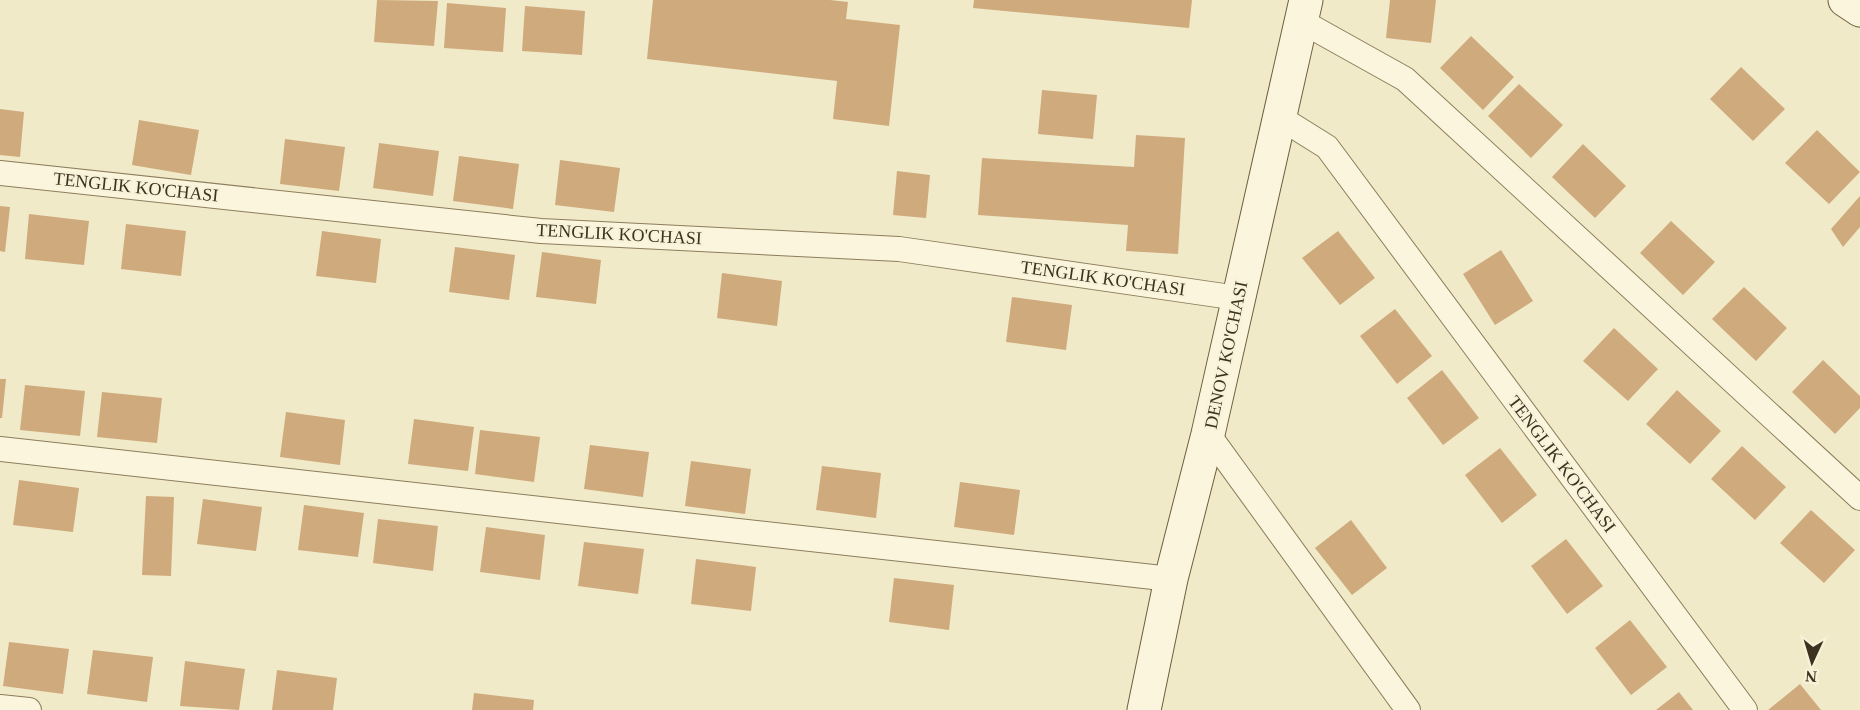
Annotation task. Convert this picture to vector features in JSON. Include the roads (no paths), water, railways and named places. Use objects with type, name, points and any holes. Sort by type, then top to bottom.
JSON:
[{"type":"street","points":[[1845,0],[1860,10]]},
{"type":"street","points":[[1304,10],[1405,79],[1860,498]]},
{"type":"street","name":"DENOV KO'CHASI","points":[[1144,710],[1171,579],[1208,434],[1304,10]]},
{"type":"street","name":"TENGLIK KO'CHASI","points":[[1279,117],[1327,147],[1745,710]]},
{"type":"street","name":"TENGLIK KO'CHASI","points":[[0,173],[541,231],[899,249],[1238,298]]},
{"type":"street","points":[[1208,434],[1408,710]]},
{"type":"street","points":[[0,449],[1171,579]]},
{"type":"street","points":[[0,707],[29,710]]}]
